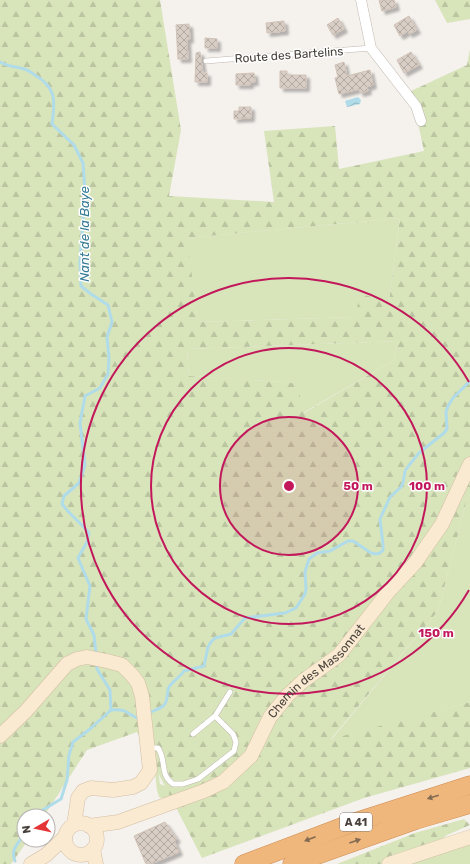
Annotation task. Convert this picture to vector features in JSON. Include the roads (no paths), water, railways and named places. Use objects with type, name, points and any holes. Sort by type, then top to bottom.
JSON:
[{"type":"highway","name":"A 41","points":[[244,864],[355,822],[470,785]]},
{"type":"highway","name":"A 41","points":[[292,864],[416,820],[470,804]]},
{"type":"street","points":[[361,0],[371,48],[416,106],[421,121]]},
{"type":"street","name":"Chemin des Massonnat","points":[[83,825],[118,822],[204,791],[224,782],[251,756],[270,717],[287,696],[303,681],[339,655],[389,591],[415,563],[442,524],[470,464]]},
{"type":"street","points":[[0,736],[26,711],[67,664],[78,659],[87,657],[122,666],[138,683],[142,696],[150,770],[141,783],[132,787],[118,790],[91,788],[83,791],[78,798],[76,807],[83,825],[95,832],[86,852]]},
{"type":"street","name":"Chemin des Massonnat","points":[[86,852],[118,822]]},
{"type":"street","points":[[31,864],[46,855],[65,837],[69,829],[83,825]]},
{"type":"street","points":[[65,837],[66,845],[86,852],[96,864]]},
{"type":"street","points":[[389,864],[470,837]]},
{"type":"street","points":[[46,855],[86,852]]},
{"type":"lane","name":"Route des Bartelins","points":[[206,61],[371,48]]},
{"type":"lane","points":[[193,734],[216,716],[230,692]]},
{"type":"lane","points":[[148,748],[158,748],[163,755],[164,772],[167,780],[173,784],[183,784],[198,779],[234,751],[236,742],[233,734],[216,716]]},
{"type":"water","points":[[358,97],[361,100],[360,104],[347,107],[345,101]]},
{"type":"waterway","name":"Nant de la Baye","points":[[0,62],[27,70],[47,85],[51,90],[54,102],[52,124],[74,145],[83,163],[85,192],[80,262],[81,286],[108,305],[112,322],[107,337],[109,358],[108,374],[100,388],[85,396],[80,423],[85,465],[79,483],[64,496],[62,504],[89,533],[87,542],[78,558],[90,586],[86,619],[94,635],[96,654]]},
{"type":"waterway","points":[[148,714],[164,705],[169,687],[184,671],[204,666],[208,647],[215,638],[231,634],[245,618],[285,613],[296,608],[305,594],[305,572],[309,559],[317,553],[330,551],[348,541],[353,541],[371,553],[376,554],[383,550],[380,519],[390,497],[401,487],[405,471],[419,453],[447,429],[446,412],[448,406],[453,398],[470,381]]},
{"type":"waterway","name":"Nant de la Baye","points":[[46,808],[61,799],[67,780],[69,755],[73,742],[111,710],[110,690],[97,669],[97,664]]},
{"type":"waterway","points":[[111,710],[121,710],[140,719]]},
{"type":"waterway","name":"Nant de la Baye","points":[[15,861],[14,849],[16,846]]}]
